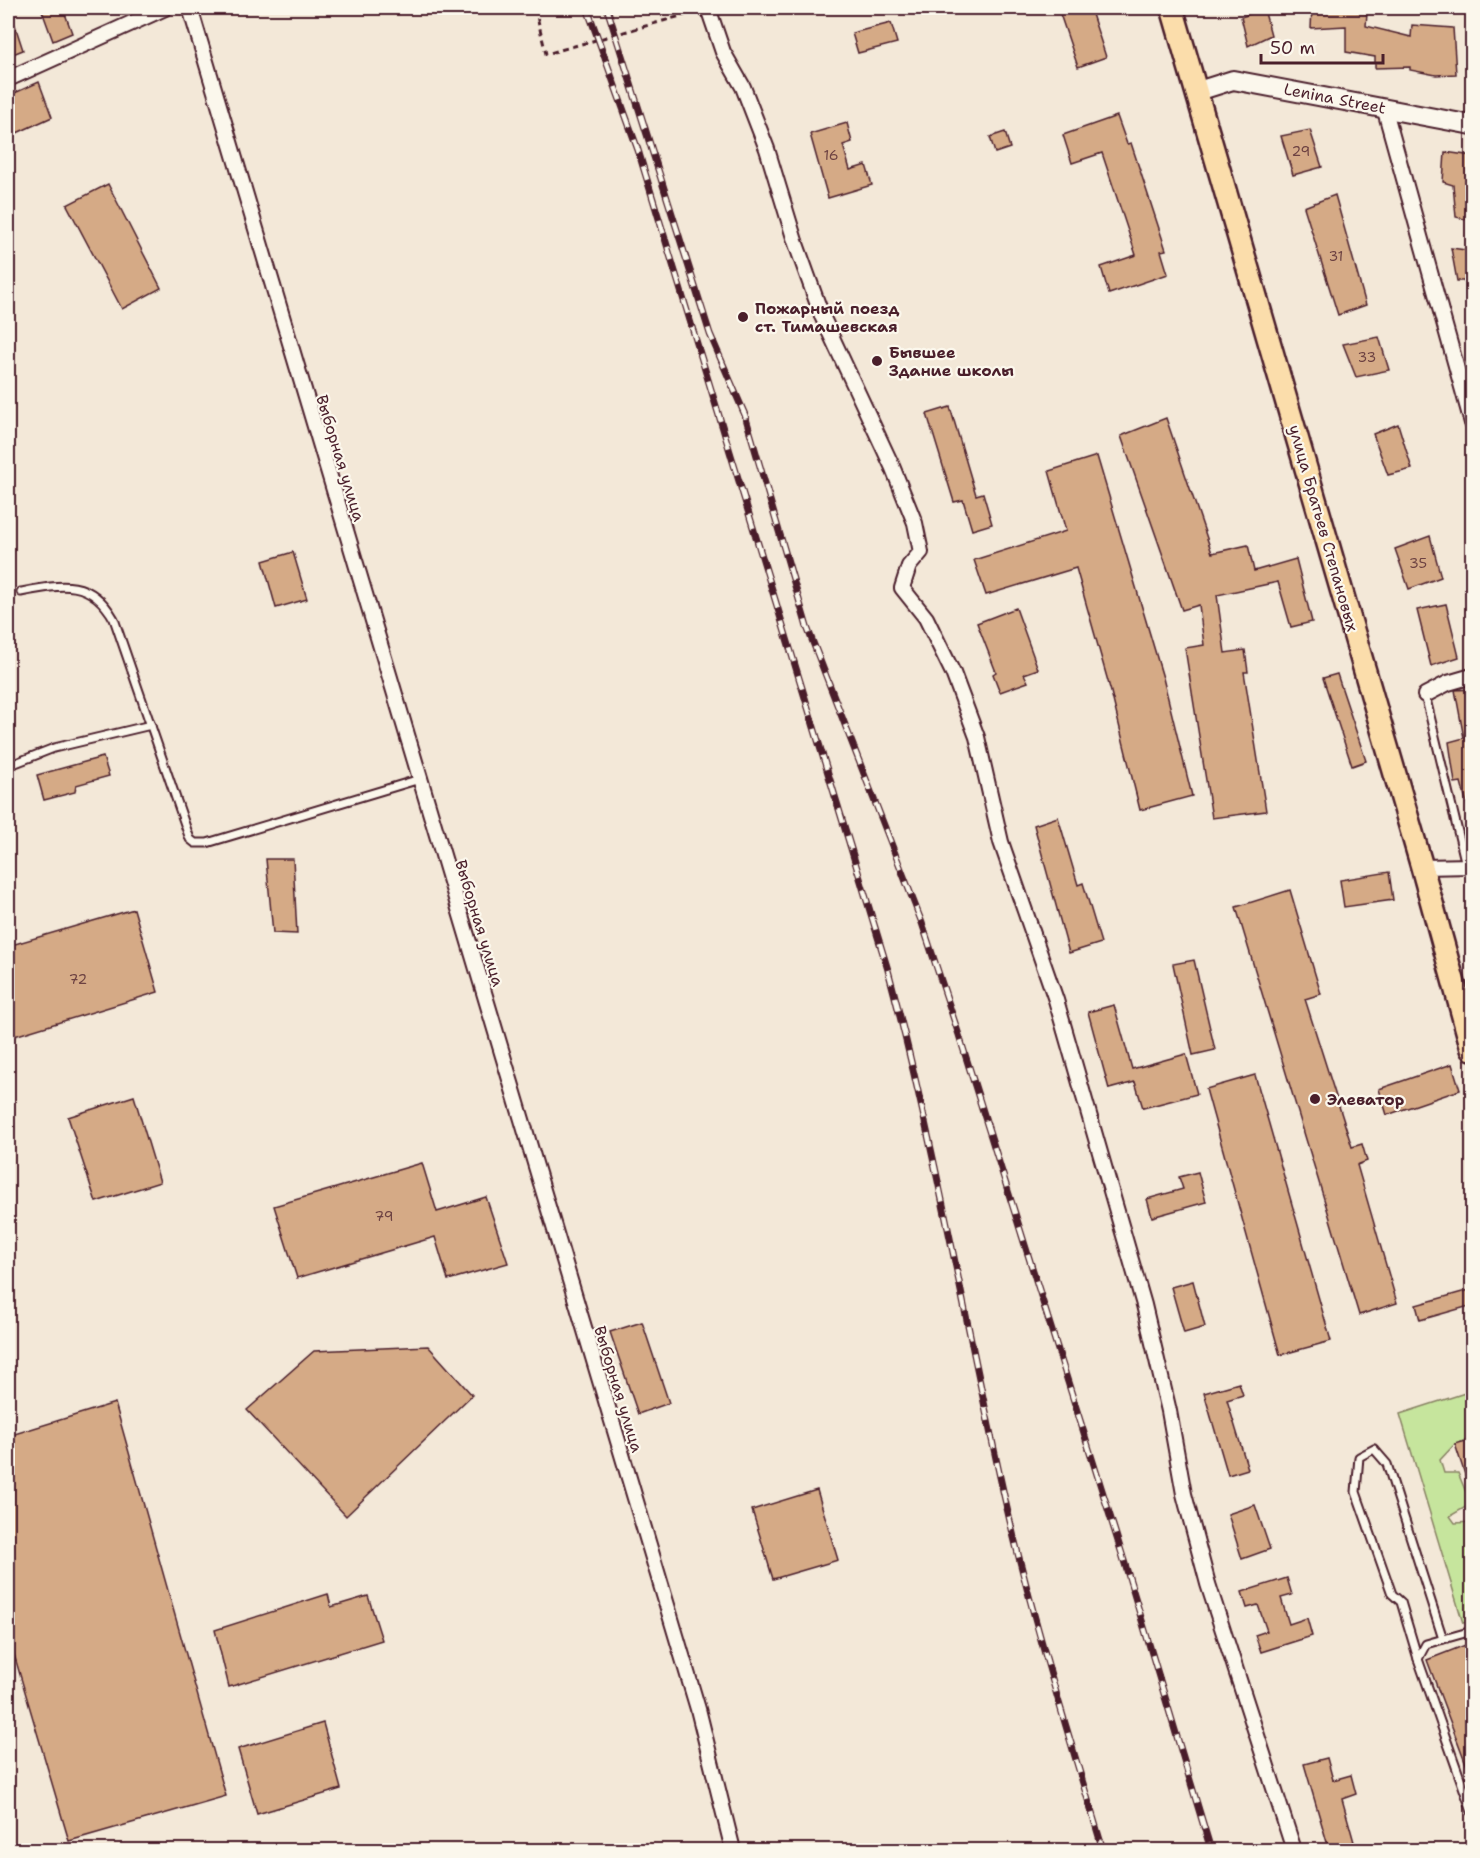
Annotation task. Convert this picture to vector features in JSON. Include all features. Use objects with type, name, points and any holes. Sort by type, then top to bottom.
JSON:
[{"type":"main road","name":"улица Братьев Степановых","points":[[1172,8],[1198,91],[1473,1049]]},
{"type":"main road","name":"Lenina Street","points":[[1198,91],[1233,80],[1473,125]]},
{"type":"street","points":[[8,79],[165,8]]},
{"type":"street","name":"Выборная улица","points":[[190,8],[698,1709],[733,1851]]},
{"type":"street","points":[[708,8],[723,52],[743,87],[767,149],[795,241],[822,316],[843,364],[871,417],[915,523],[921,552],[909,567],[902,588],[926,618],[953,673],[977,737],[1001,842],[1056,1000],[1144,1305],[1169,1411],[1184,1494],[1208,1584],[1294,1851]]},
{"type":"street","points":[[1384,107],[1473,423]]},
{"type":"street","points":[[1425,695],[1448,683],[1473,676]]},
{"type":"street","points":[[1422,867],[1469,866]]},
{"type":"lane","points":[[21,592],[52,586],[74,587],[96,594],[106,604],[114,619],[190,839],[195,843],[207,843],[420,779]]},
{"type":"lane","points":[[1425,695],[1469,866]]},
{"type":"lane","points":[[8,766],[54,748],[151,725]]},
{"type":"lane","points":[[1443,1639],[1387,1464],[1374,1449],[1359,1457],[1356,1492],[1392,1594],[1401,1602],[1418,1659],[1473,1812]]},
{"type":"lane","points":[[1418,1659],[1426,1644],[1473,1632]]},
{"type":"path","points":[[535,8],[546,54],[708,8]]},
{"type":"green space","points":[[1465,1393],[1472,1424],[1472,1439],[1455,1444],[1440,1460],[1444,1473],[1458,1473],[1471,1504],[1450,1516],[1455,1523],[1472,1522],[1472,1621],[1463,1623],[1400,1414]]},
{"type":"building","points":[[41,8],[63,8],[72,33],[53,41]]},
{"type":"building","points":[[1058,8],[1090,8],[1106,57],[1078,67]]},
{"type":"building","points":[[1312,8],[1335,8],[1367,13],[1366,26],[1411,37],[1412,25],[1453,28],[1456,74],[1436,75],[1410,70],[1410,67],[1375,68],[1375,57],[1346,52],[1346,26],[1311,28]]},
{"type":"building","points":[[1264,9],[1271,35],[1248,46],[1241,17]]},
{"type":"building","points":[[10,10],[23,50],[8,56],[8,11]]},
{"type":"building","points":[[891,23],[897,43],[858,53],[852,33]]},
{"type":"building","points":[[39,82],[52,117],[8,137],[8,96]]},
{"type":"building","points":[[1117,116],[1127,144],[1131,143],[1166,250],[1161,251],[1168,274],[1109,294],[1101,267],[1136,255],[1102,153],[1072,163],[1063,135]]},
{"type":"building","points":[[847,123],[852,142],[843,145],[850,170],[866,165],[872,185],[828,198],[810,134]]},
{"type":"building","points":[[1310,130],[1322,167],[1293,175],[1281,136]]},
{"type":"building","points":[[1005,132],[1010,148],[995,153],[990,137]]},
{"type":"building","points":[[1445,152],[1473,156],[1473,221],[1456,217],[1453,185],[1443,182]]},
{"type":"building","points":[[108,184],[161,288],[122,309],[67,205]]},
{"type":"building","points":[[1335,195],[1366,305],[1338,315],[1304,207]]},
{"type":"building","points":[[1451,248],[1473,251],[1473,281],[1457,281]]},
{"type":"building","points":[[1379,337],[1389,370],[1356,377],[1343,344]]},
{"type":"building","points":[[950,407],[976,495],[983,493],[992,524],[972,530],[963,500],[954,502],[927,414]]},
{"type":"building","points":[[1166,418],[1212,553],[1248,545],[1254,571],[1296,559],[1312,622],[1291,627],[1278,582],[1217,595],[1225,653],[1245,650],[1248,672],[1244,672],[1266,811],[1212,818],[1185,648],[1204,645],[1199,605],[1182,610],[1121,436]]},
{"type":"building","points":[[1398,424],[1412,469],[1388,475],[1373,434]]},
{"type":"building","points":[[1097,456],[1163,678],[1192,796],[1140,810],[1111,692],[1076,568],[986,595],[974,560],[1066,531],[1049,471]]},
{"type":"building","points":[[1430,536],[1441,577],[1409,589],[1395,549]]},
{"type":"building","points":[[293,552],[307,599],[276,608],[263,561]]},
{"type":"building","points":[[1446,604],[1459,657],[1431,666],[1417,610]]},
{"type":"building","points":[[1016,608],[1038,669],[1024,674],[1028,682],[1000,692],[993,674],[996,672],[977,623]]},
{"type":"building","points":[[1337,674],[1366,761],[1352,766],[1323,678]]},
{"type":"building","points":[[1473,689],[1473,807],[1468,808],[1461,782],[1455,783],[1449,742],[1464,738],[1455,690]]},
{"type":"building","points":[[103,757],[109,776],[76,785],[75,792],[44,800],[37,775]]},
{"type":"building","points":[[1058,817],[1078,885],[1083,883],[1101,943],[1069,953],[1034,825]]},
{"type":"building","points":[[266,859],[293,859],[297,934],[273,933]]},
{"type":"building","points":[[1389,872],[1393,900],[1344,907],[1340,880]]},
{"type":"building","points":[[1290,890],[1321,994],[1305,999],[1352,1147],[1362,1144],[1367,1161],[1357,1165],[1397,1303],[1359,1315],[1236,907]]},
{"type":"building","points":[[134,909],[158,992],[8,1038],[8,946]]},
{"type":"building","points":[[1194,960],[1215,1050],[1193,1055],[1173,964]]},
{"type":"building","points":[[1114,1005],[1132,1069],[1186,1054],[1197,1094],[1143,1108],[1135,1082],[1109,1089],[1088,1012]]},
{"type":"building","points":[[1452,1064],[1460,1090],[1387,1115],[1379,1089]]},
{"type":"building","points":[[1255,1075],[1331,1341],[1280,1355],[1206,1089]]},
{"type":"building","points":[[134,1096],[160,1182],[96,1202],[68,1117]]},
{"type":"building","points":[[422,1163],[437,1212],[486,1197],[508,1263],[448,1280],[435,1237],[297,1278],[274,1206]]},
{"type":"building","points":[[1198,1172],[1206,1202],[1152,1217],[1147,1199],[1183,1189],[1179,1177]]},
{"type":"building","points":[[1193,1281],[1205,1327],[1184,1333],[1171,1287]]},
{"type":"building","points":[[1473,1289],[1473,1305],[1420,1320],[1416,1305]]},
{"type":"building","points":[[642,1322],[669,1403],[638,1414],[610,1332]]},
{"type":"building","points":[[428,1346],[472,1395],[346,1516],[247,1410],[314,1351]]},
{"type":"building","points":[[1239,1383],[1243,1395],[1227,1400],[1248,1469],[1228,1475],[1204,1393]]},
{"type":"building","points":[[115,1403],[226,1796],[69,1841],[8,1634],[8,1436]]},
{"type":"building","points":[[1473,1439],[1473,1490],[1470,1490],[1455,1444]]},
{"type":"building","points":[[817,1490],[838,1560],[773,1579],[752,1510]]},
{"type":"building","points":[[1255,1505],[1270,1549],[1242,1559],[1228,1514]]},
{"type":"building","points":[[1287,1578],[1292,1595],[1281,1598],[1289,1624],[1307,1618],[1312,1636],[1261,1652],[1255,1635],[1267,1631],[1258,1605],[1247,1608],[1242,1592]]},
{"type":"building","points":[[328,1594],[331,1607],[368,1596],[382,1640],[229,1687],[215,1630]]},
{"type":"building","points":[[1473,1642],[1473,1776],[1471,1777],[1427,1660]]},
{"type":"building","points":[[323,1723],[341,1789],[257,1814],[238,1749]]},
{"type":"building","points":[[1327,1758],[1333,1780],[1351,1775],[1356,1794],[1342,1799],[1354,1842],[1329,1849],[1304,1764]]},
{"type":"railway","points":[[587,8],[638,150],[888,970],[921,1103],[1006,1504],[1052,1678],[1103,1850]]},
{"type":"railway","points":[[607,8],[710,334],[745,415],[807,627],[922,923],[959,1035],[1122,1554],[1211,1850]]},
{"type":"place","name":"Пожарный поезд ст. Тимашевская","points":[[743,317]]},
{"type":"place","name":"Бывшее Здание школы","points":[[877,361]]},
{"type":"place","name":"Элеватор","points":[[1315,1099]]}]
